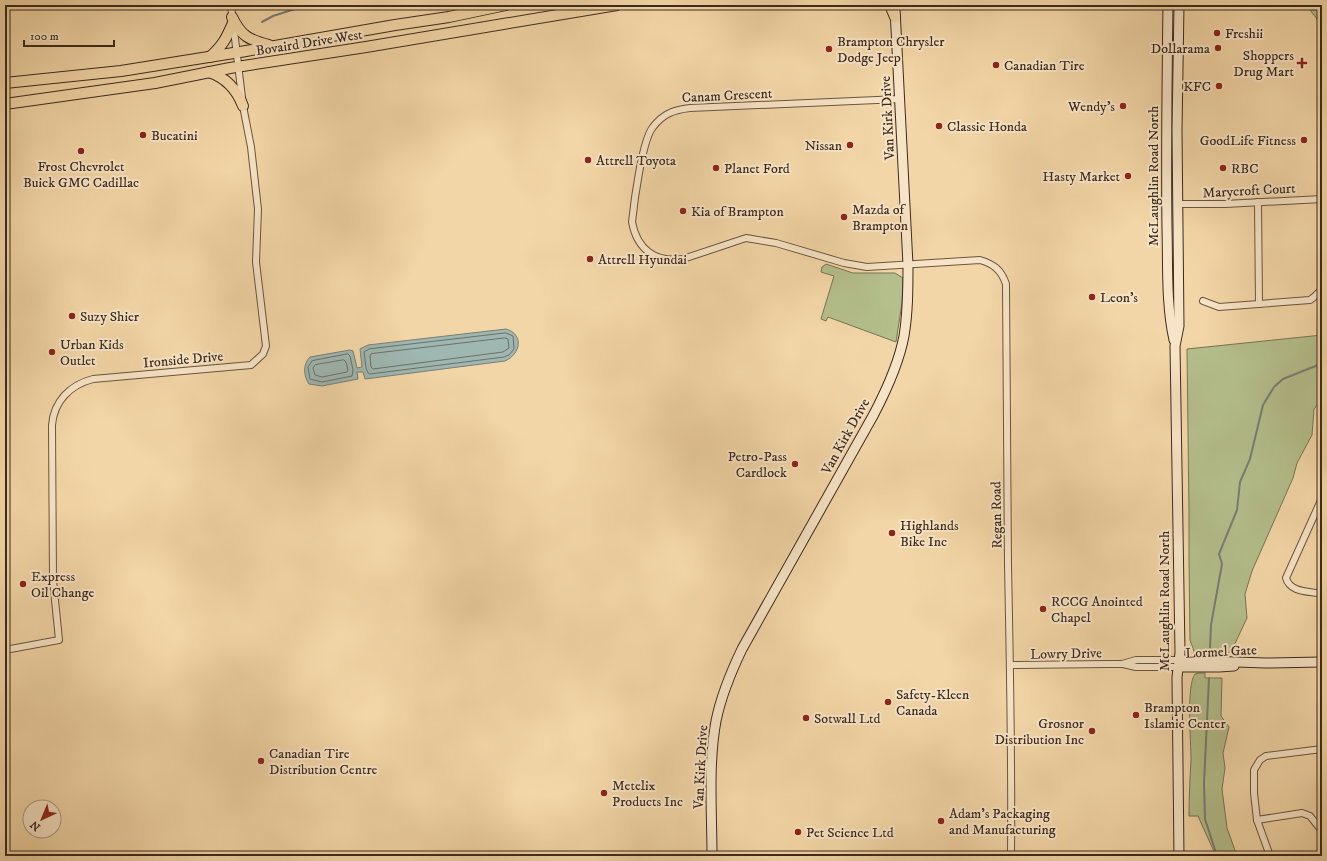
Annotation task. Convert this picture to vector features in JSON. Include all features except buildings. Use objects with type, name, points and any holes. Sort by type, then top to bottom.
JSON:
[{"type":"main road","name":"Bovaird Drive West","points":[[5,82],[121,71],[449,17],[506,5]]},
{"type":"main road","name":"Bovaird Drive West","points":[[5,104],[155,83],[238,67],[617,5]]},
{"type":"main road","points":[[890,5],[895,17]]},
{"type":"main road","name":"Van Kirk Drive","points":[[712,856],[712,748],[716,721],[729,677],[742,649],[867,427],[887,388],[904,337],[908,299],[908,265],[894,5]]},
{"type":"main road","name":"McLaughlin Road North","points":[[1168,5],[1166,148],[1168,280],[1171,325],[1176,346]]},
{"type":"main road","name":"McLaughlin Road North","points":[[1179,5],[1177,104],[1179,326],[1176,346],[1180,646],[1177,683],[1179,856]]},
{"type":"main road","points":[[233,20],[244,36],[254,42],[273,46]]},
{"type":"main road","points":[[210,57],[226,41],[233,20]]},
{"type":"main road","points":[[209,72],[217,75],[229,83],[244,106]]},
{"type":"main road","points":[[1167,89],[1177,104]]},
{"type":"main road","name":"Lormel Gate","points":[[1179,664],[1322,662]]},
{"type":"street","name":"Ironside Drive","points":[[5,650],[59,640],[53,580],[52,425],[53,415],[66,394],[73,387],[94,379],[251,365],[263,354],[266,346],[256,262],[258,209],[231,5]]},
{"type":"street","name":"Canam Crescent","points":[[900,99],[690,108],[670,112],[652,128],[646,142],[632,222],[634,233],[644,249],[658,258],[666,260],[674,261],[683,259],[746,238],[776,243],[844,263],[867,267],[908,265]]},
{"type":"street","name":"Marycroft Court","points":[[1177,204],[1225,204],[1322,199]]},
{"type":"street","points":[[1258,202],[1259,304]]},
{"type":"street","name":"Regan Road","points":[[908,265],[980,260],[990,263],[999,269],[1006,284],[1011,856]]},
{"type":"street","points":[[1203,302],[1219,307],[1310,300],[1322,289]]},
{"type":"street","points":[[1322,498],[1286,578],[1287,582],[1293,588],[1322,594]]},
{"type":"street","name":"Lowry Drive","points":[[1010,665],[1122,664],[1136,660],[1179,664]]},
{"type":"street","points":[[1270,856],[1257,820],[1254,793],[1254,770],[1260,760],[1266,756],[1322,749]]},
{"type":"street","points":[[1257,820],[1302,813],[1310,816],[1322,831]]},
{"type":"green space","points":[[1306,5],[1322,5],[1322,32],[1317,19]]},
{"type":"green space","points":[[826,264],[853,273],[895,273],[903,278],[902,303],[896,342],[828,317],[826,321],[821,319],[834,276],[821,272],[822,267]]},
{"type":"green space","points":[[1322,335],[1322,399],[1314,409],[1312,435],[1297,463],[1293,478],[1252,571],[1245,594],[1247,618],[1231,652],[1204,655],[1195,654],[1190,640],[1187,349]]},
{"type":"green space","points":[[1205,673],[1205,678],[1222,678],[1221,716],[1229,727],[1223,753],[1225,768],[1222,789],[1227,828],[1237,856],[1216,856],[1198,816],[1189,816],[1191,760],[1190,702],[1192,680],[1195,674]]},
{"type":"water","points":[[506,329],[516,335],[518,344],[514,354],[505,361],[365,379],[363,372],[357,372],[358,379],[322,386],[309,384],[306,377],[305,366],[310,357],[350,350],[353,351],[357,368],[362,367],[360,349],[368,345]]},
{"type":"waterway","points":[[262,22],[273,16],[307,5]]},
{"type":"waterway","points":[[1210,648],[1211,625],[1222,564],[1219,554],[1237,510],[1240,482],[1250,459],[1263,405],[1274,387],[1283,379],[1318,365],[1322,361]]},
{"type":"waterway","points":[[1209,678],[1204,783],[1205,819],[1217,856]]},
{"type":"place","name":"Freshii","points":[[1217,33]]},
{"type":"place","name":"Dollarama","points":[[1218,48]]},
{"type":"place","name":"Brampton Chrysler Dodge Jeep","points":[[829,49]]},
{"type":"place","name":"Shoppers Drug Mart","points":[[1302,63]]},
{"type":"place","name":"Canadian Tire","points":[[996,65]]},
{"type":"place","name":"KFC","points":[[1219,86]]},
{"type":"place","name":"Wendy's","points":[[1123,106]]},
{"type":"place","name":"Classic Honda","points":[[939,126]]},
{"type":"place","name":"Bucatini","points":[[143,135]]},
{"type":"place","name":"GoodLife Fitness","points":[[1304,140]]},
{"type":"place","name":"Nissan","points":[[850,145]]},
{"type":"place","name":"Frost Chevrolet Buick GMC Cadillac","points":[[81,151]]},
{"type":"place","name":"Attrell Toyota","points":[[588,160]]},
{"type":"place","name":"Planet Ford","points":[[716,168]]},
{"type":"place","name":"RBC","points":[[1223,168]]},
{"type":"place","name":"Hasty Market","points":[[1128,176]]},
{"type":"place","name":"Kia of Brampton","points":[[683,211]]},
{"type":"place","name":"Mazda of Brampton","points":[[844,217]]},
{"type":"place","name":"Attrell Hyundai","points":[[590,259]]},
{"type":"place","name":"Leon's","points":[[1092,297]]},
{"type":"place","name":"Suzy Shier","points":[[72,316]]},
{"type":"place","name":"Urban Kids Outlet","points":[[52,352]]},
{"type":"place","name":"Petro-Pass Cardlock","points":[[795,464]]},
{"type":"place","name":"Highlands Bike Inc","points":[[892,533]]},
{"type":"place","name":"Express Oil Change","points":[[23,584]]},
{"type":"place","name":"RCCG Anointed Chapel","points":[[1043,609]]},
{"type":"place","name":"Safety-Kleen Canada","points":[[888,702]]},
{"type":"place","name":"Brampton Islamic Center","points":[[1136,715]]},
{"type":"place","name":"Sotwall Ltd","points":[[806,718]]},
{"type":"place","name":"Grosnor Distribution Inc","points":[[1092,731]]},
{"type":"place","name":"Canadian Tire Distribution Centre","points":[[261,761]]},
{"type":"place","name":"Metelix Products Inc","points":[[604,793]]},
{"type":"place","name":"Adam's Packaging and Manufacturing","points":[[941,821]]},
{"type":"place","name":"Pet Science Ltd","points":[[798,832]]}]
